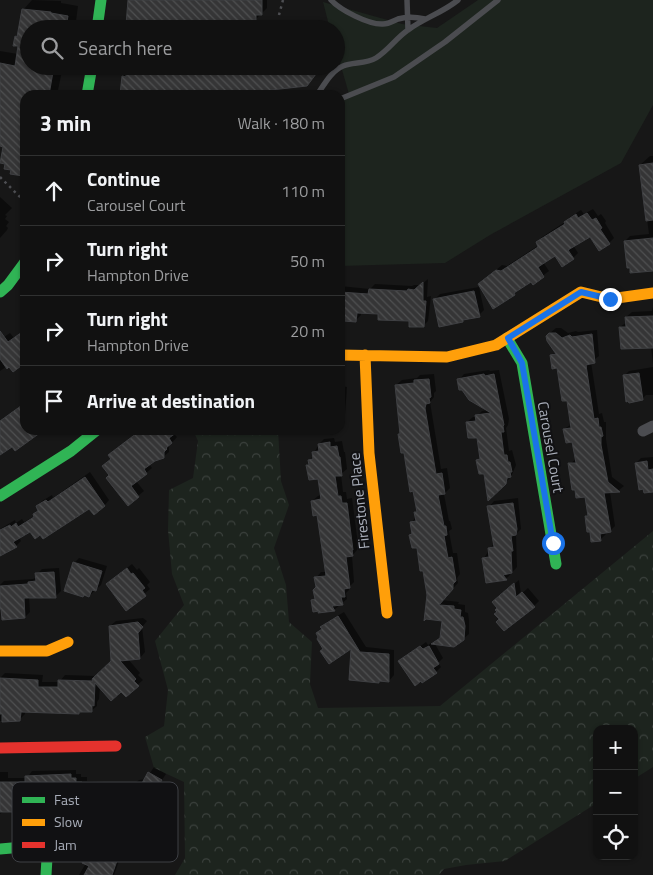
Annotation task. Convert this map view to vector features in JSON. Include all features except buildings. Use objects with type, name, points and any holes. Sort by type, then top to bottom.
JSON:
[{"type":"street","points":[[98,20],[101,0]]},
{"type":"street","points":[[88,90],[90,75]]},
{"type":"street","points":[[0,292],[20,269]]},
{"type":"street","points":[[345,354],[447,357],[496,345],[581,292],[610,299],[653,293]]},
{"type":"street","name":"Carousel Court","points":[[508,338],[522,363],[556,564]]},
{"type":"street","name":"Firestone Place","points":[[365,355],[369,453],[387,613]]},
{"type":"street","points":[[0,496],[72,451],[90,435]]},
{"type":"street","points":[[0,651],[47,651],[68,642]]},
{"type":"street","points":[[0,748],[116,746]]},
{"type":"street","points":[[46,875],[47,862]]},
{"type":"lane","points":[[331,0],[342,10],[370,22],[384,24],[408,17],[425,19]]},
{"type":"lane","points":[[407,0],[408,30]]},
{"type":"lane","points":[[345,66],[376,58],[390,48],[408,30],[425,19],[445,10],[458,0]]},
{"type":"lane","points":[[345,96],[394,77],[445,42],[498,0]]},
{"type":"lane","points":[[321,90],[332,75]]},
{"type":"path","points":[[281,5],[283,0]]},
{"type":"path","points":[[0,177],[20,197]]},
{"type":"green space","points":[[478,0],[653,0],[653,105],[621,163],[490,235],[445,263],[345,266],[345,95],[349,94],[344,75],[345,20],[328,20],[323,2],[402,24],[437,28]]},
{"type":"green space","points":[[195,435],[278,435],[281,481],[289,505],[274,548],[286,585],[289,622],[312,642],[310,684],[318,708],[440,706],[653,531],[653,767],[638,776],[638,725],[593,725],[593,806],[505,861],[444,869],[439,875],[175,875],[185,858],[184,782],[154,768],[145,737],[164,726],[168,690],[155,641],[184,605],[172,574],[168,530],[169,490],[193,478],[198,441]]},
{"type":"traffic: fast","points":[[98,20],[101,0]]},
{"type":"traffic: fast","points":[[88,90],[90,75]]},
{"type":"traffic: fast","points":[[0,292],[20,269]]},
{"type":"traffic: fast","points":[[507,338],[522,363],[556,564]]},
{"type":"traffic: fast","points":[[0,496],[71,451],[91,435]]},
{"type":"traffic: fast","points":[[0,849],[12,848]]},
{"type":"traffic: fast","points":[[46,875],[47,862]]},
{"type":"traffic: slow","points":[[345,355],[447,357],[496,345],[581,292],[610,299],[653,293]]},
{"type":"traffic: slow","points":[[365,355],[369,453],[387,613]]},
{"type":"traffic: slow","points":[[0,651],[47,651],[68,642]]},
{"type":"traffic: jam","points":[[0,748],[116,746]]},
{"type":"route","points":[[553,543],[522,363],[508,338],[581,292],[610,299]]}]
